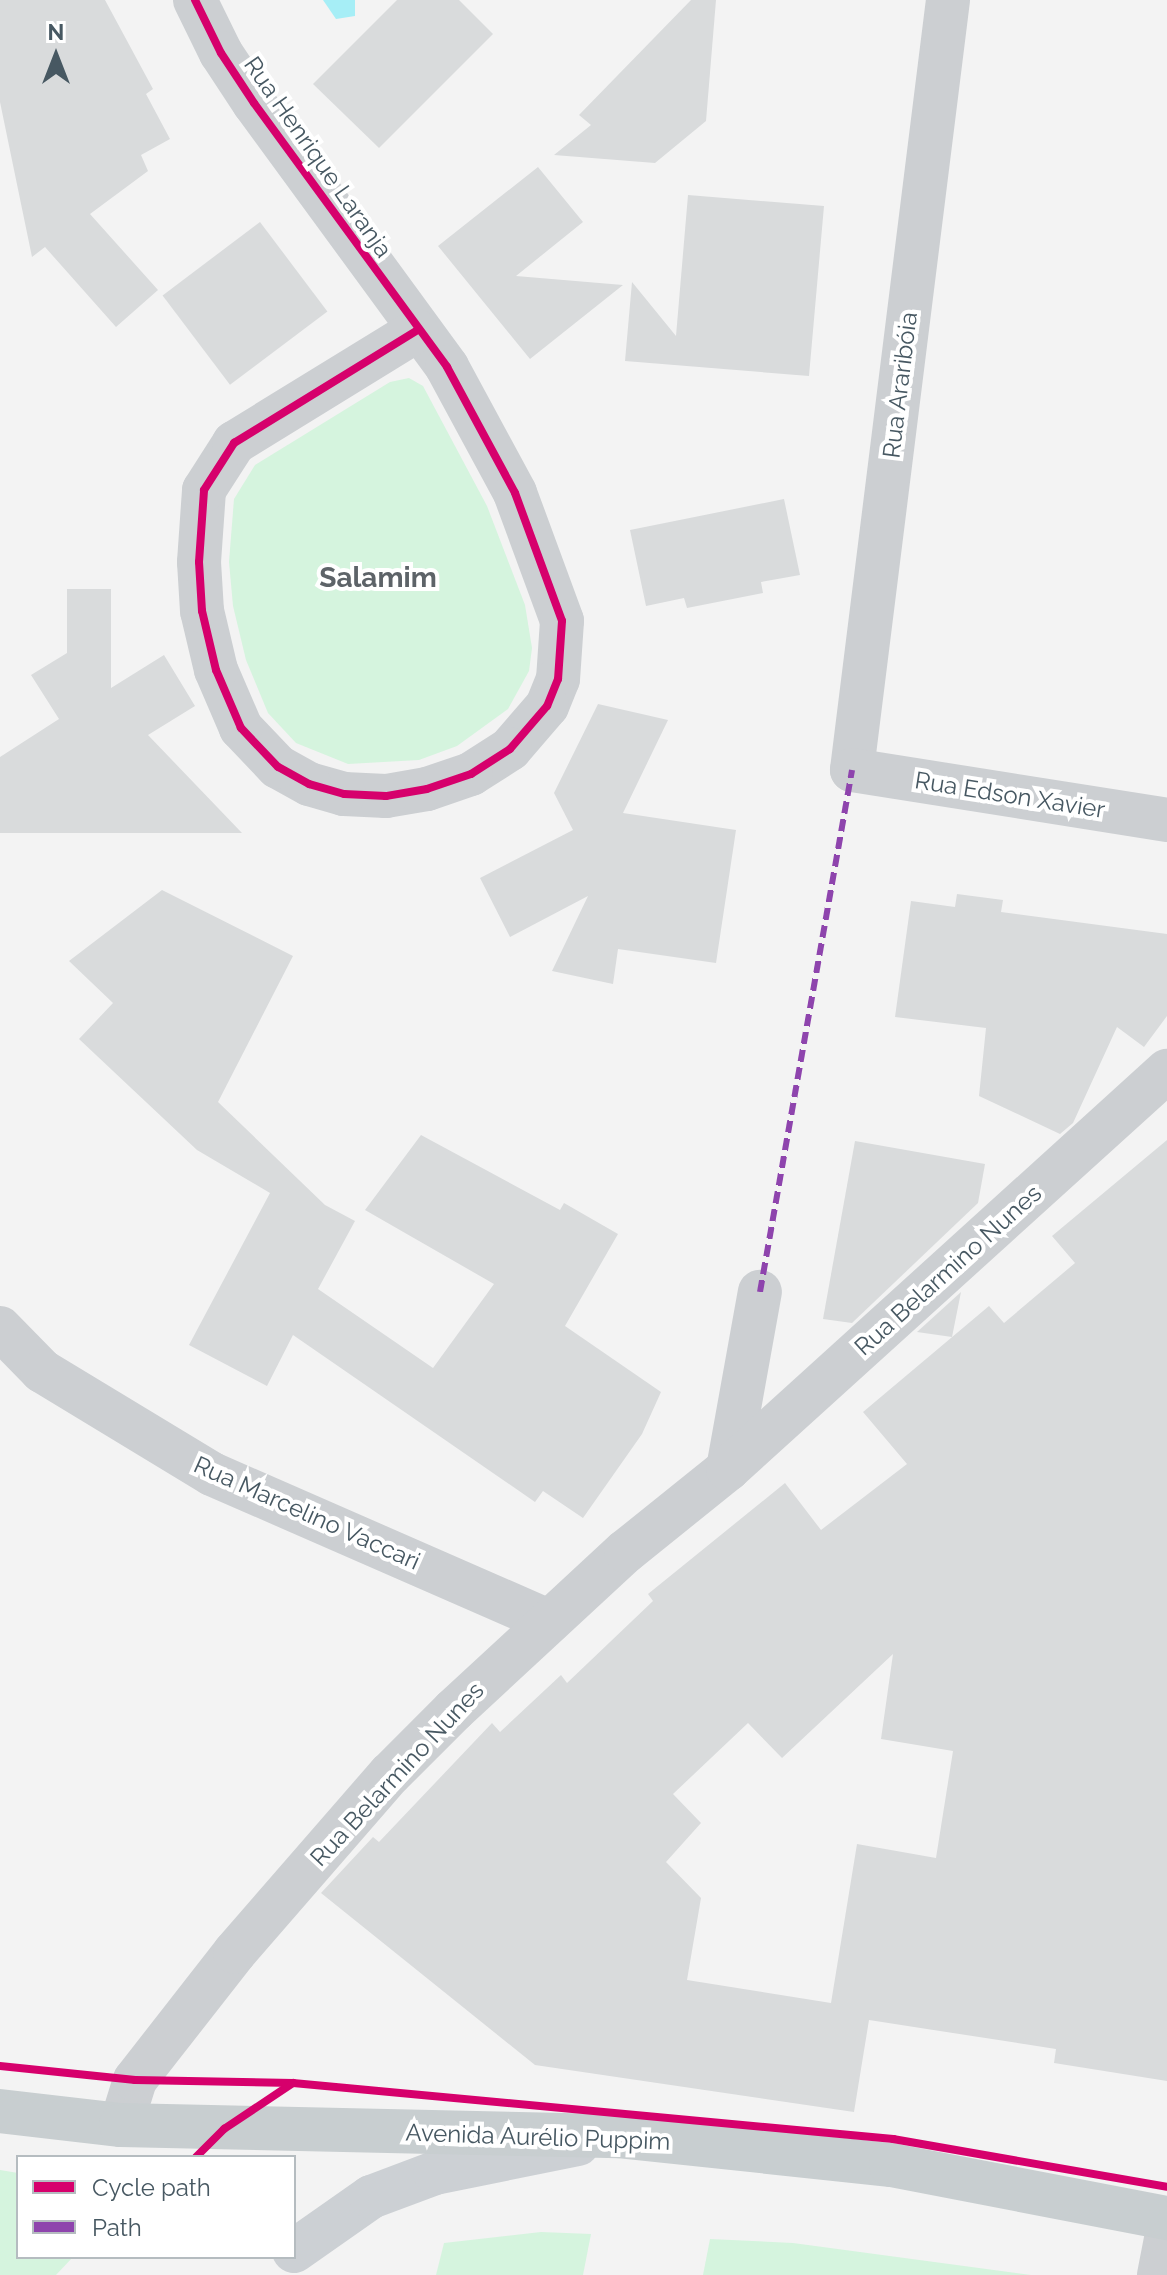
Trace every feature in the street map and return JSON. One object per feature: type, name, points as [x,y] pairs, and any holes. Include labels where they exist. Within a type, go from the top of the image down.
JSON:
[{"type":"main road","name":"Avenida Aurélio Puppim","points":[[0,2111],[121,2125],[619,2136],[891,2165],[1167,2218]]},
{"type":"main road","points":[[296,2250],[371,2197],[435,2173],[619,2136]]},
{"type":"main road","points":[[270,2275],[286,2259]]},
{"type":"street","name":"Rua Henrique Laranja","points":[[195,0],[237,78],[416,331],[447,367],[515,493],[554,595],[563,650],[547,706],[510,749],[471,774],[427,789],[386,796],[344,794],[309,784],[278,767],[241,728],[216,670],[202,611],[202,502],[215,465],[234,443],[416,331]]},
{"type":"street","name":"Rua Araribóia","points":[[852,770],[948,0]]},
{"type":"street","name":"Rua Edson Xavier","points":[[852,770],[1167,820]]},
{"type":"street","name":"Rua Belarmino Nunes","points":[[121,2125],[135,2080],[235,1952],[390,1774],[549,1621],[728,1469],[1167,1071]]},
{"type":"street","points":[[728,1469],[760,1292]]},
{"type":"street","name":"Rua Marcelino Vaccari","points":[[0,1328],[42,1371],[212,1474],[549,1621]]},
{"type":"street","points":[[1159,2275],[1167,2234]]},
{"type":"green space","points":[[409,378],[423,386],[487,506],[525,605],[532,648],[529,671],[508,709],[457,746],[419,760],[348,764],[296,743],[268,713],[246,660],[233,606],[229,562],[234,499],[255,465],[390,382]]},
{"type":"green space","points":[[0,2170],[16,2173],[16,2259],[71,2259],[56,2275],[0,2275]]},
{"type":"green space","points":[[541,2232],[591,2234],[583,2275],[436,2275],[444,2243]]},
{"type":"green space","points":[[710,2239],[793,2243],[1031,2275],[703,2275]]},
{"type":"water","points":[[323,0],[355,0],[355,16],[336,19]]},
{"type":"building","points":[[0,0],[105,0],[153,89],[146,94],[170,139],[141,155],[148,171],[90,214],[158,290],[116,327],[45,247],[32,257],[0,102]]},
{"type":"building","points":[[397,0],[459,0],[493,34],[379,148],[313,84]]},
{"type":"building","points":[[691,0],[716,0],[706,121],[655,163],[554,155],[591,125],[579,115]]},
{"type":"building","points":[[538,167],[583,222],[516,276],[623,285],[530,359],[438,246]]},
{"type":"building","points":[[688,195],[824,206],[809,376],[625,361],[632,282],[676,336]]},
{"type":"building","points":[[260,222],[327,311],[230,385],[163,295]]},
{"type":"building","points":[[784,499],[800,575],[761,582],[763,593],[687,608],[684,598],[646,606],[630,530]]},
{"type":"building","points":[[67,589],[111,589],[111,688],[164,655],[195,706],[148,735],[242,833],[0,833],[0,757],[59,719],[31,675],[67,653]]},
{"type":"building","points":[[598,704],[668,720],[623,813],[736,830],[716,963],[618,949],[613,984],[552,971],[588,896],[510,937],[480,878],[573,830],[554,793]]},
{"type":"building","points":[[162,890],[293,956],[218,1102],[325,1205],[355,1221],[318,1289],[433,1368],[494,1284],[365,1210],[421,1135],[560,1210],[564,1203],[618,1234],[565,1326],[661,1392],[642,1434],[583,1518],[543,1491],[535,1502],[293,1335],[267,1386],[189,1345],[270,1193],[197,1150],[79,1039],[113,1003],[69,961]]},
{"type":"building","points":[[957,894],[1003,900],[1001,912],[1167,934],[1167,1016],[1144,1047],[1117,1027],[1073,1123],[1060,1134],[979,1096],[986,1028],[895,1017],[911,901],[955,907]]},
{"type":"building","points":[[1167,1140],[1167,2081],[1054,2063],[1056,2049],[869,2020],[854,2112],[535,2065],[321,1893],[373,1837],[379,1842],[492,1723],[500,1732],[561,1675],[567,1683],[653,1601],[648,1594],[785,1483],[821,1530],[907,1464],[863,1412],[989,1306],[1004,1323],[1075,1263],[1052,1236]],"holes":[[[893,1654],[881,1739],[953,1751],[936,1858],[857,1844],[831,2003],[687,1980],[701,1898],[666,1862],[701,1823],[673,1794],[748,1723],[782,1758]]]},
{"type":"building","points":[[855,1141],[985,1164],[978,1203],[852,1323],[823,1319]]},
{"type":"building","points":[[961,1292],[952,1337],[917,1332]]},
{"type":"marked path","points":[[760,1292],[852,770]]},
{"type":"cycle path","points":[[195,0],[221,53],[254,103],[447,367],[515,493],[562,621],[558,679],[547,706],[510,749],[471,774],[427,789],[386,796],[344,794],[309,784],[278,767],[241,728],[216,670],[202,611],[199,562],[204,490],[234,443],[416,331]]},
{"type":"cycle path","points":[[0,2066],[135,2080],[293,2083],[893,2139],[1167,2187]]},
{"type":"cycle path","points":[[198,2155],[224,2129],[293,2083]]},
{"type":"district","name":"Salamim","points":[[378,578]]}]
